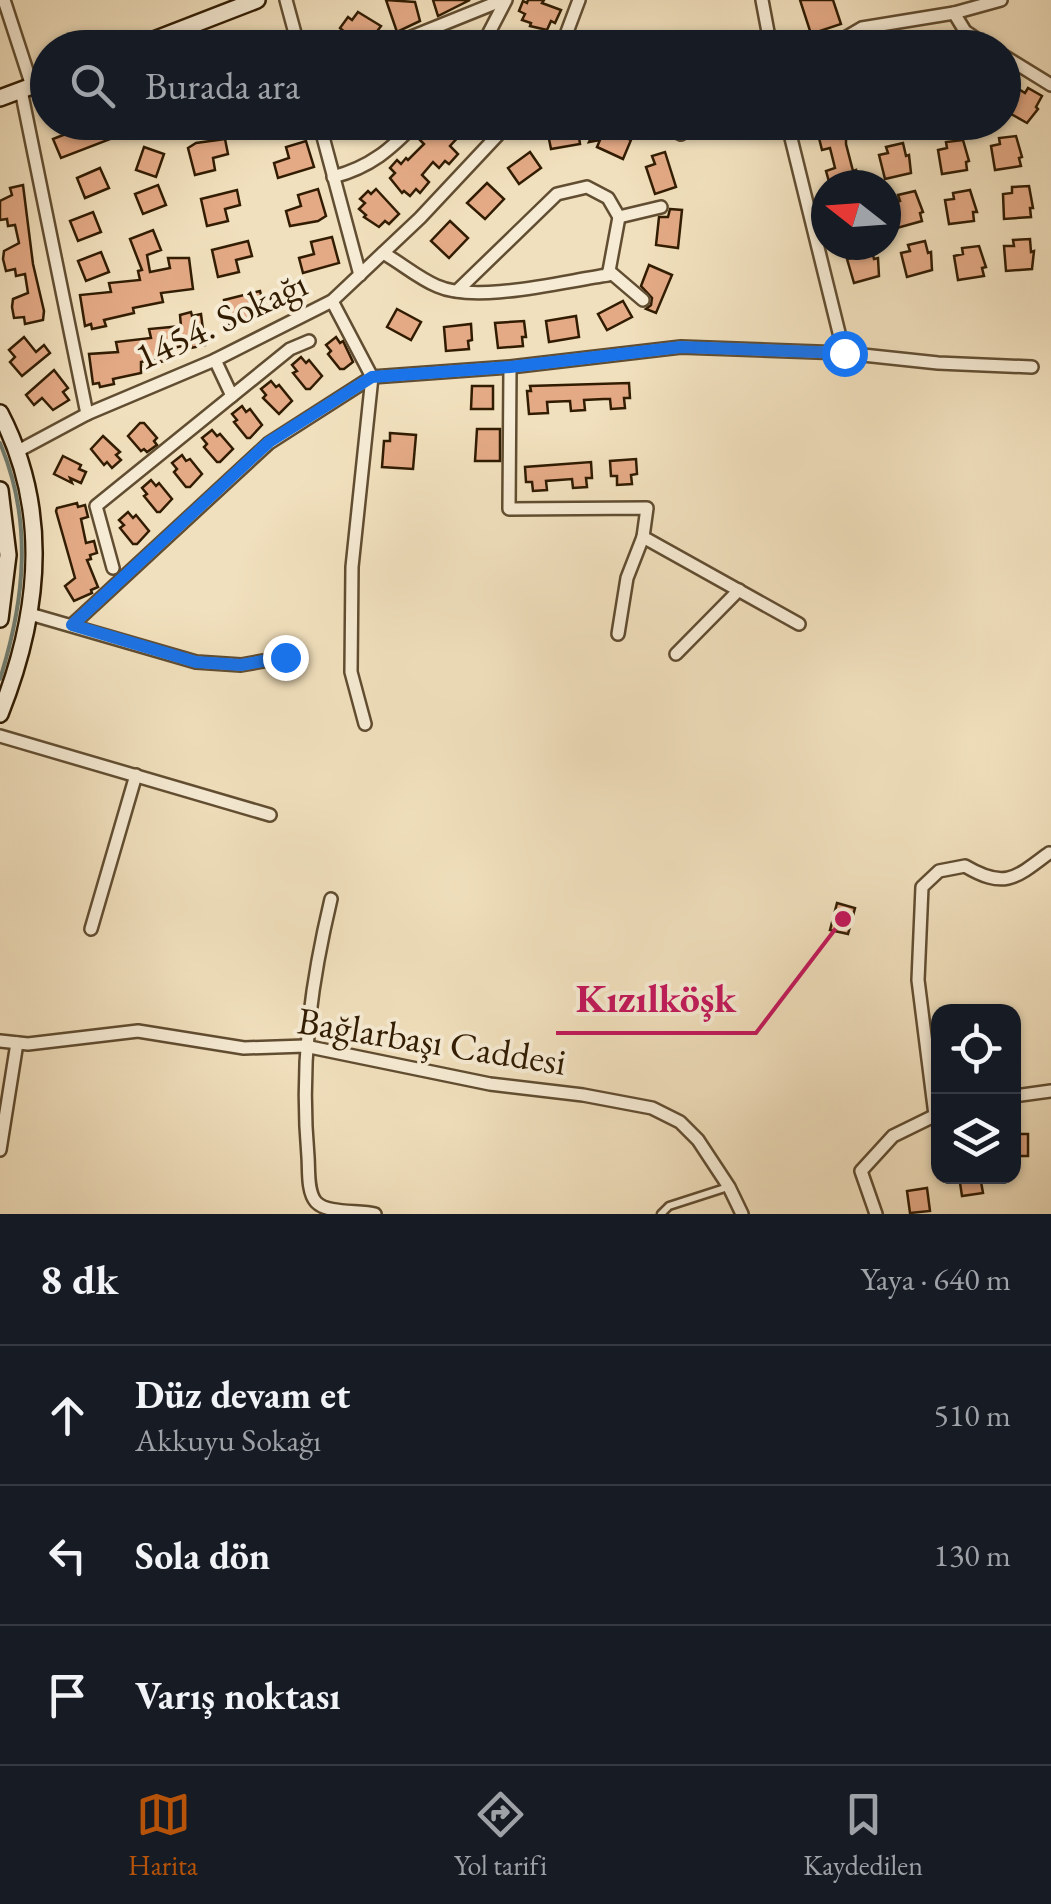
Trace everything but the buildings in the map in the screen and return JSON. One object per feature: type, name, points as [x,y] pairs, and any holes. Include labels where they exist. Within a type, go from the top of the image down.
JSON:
[{"type":"street","points":[[4,0],[30,75]]},
{"type":"street","points":[[172,30],[224,6],[257,0]]},
{"type":"street","points":[[286,0],[294,30]]},
{"type":"street","points":[[432,30],[504,0]]},
{"type":"street","points":[[490,30],[504,0]]},
{"type":"street","points":[[568,30],[579,0]]},
{"type":"street","points":[[762,0],[768,30]]},
{"type":"street","points":[[859,30],[954,13],[1001,0]]},
{"type":"street","points":[[954,13],[964,30]]},
{"type":"street","points":[[1021,67],[1051,86]]},
{"type":"street","points":[[0,98],[30,87]]},
{"type":"street","points":[[43,140],[87,414]]},
{"type":"street","points":[[324,140],[360,275]]},
{"type":"street","points":[[334,177],[360,170],[384,157],[400,140]]},
{"type":"street","name":"1454. Sokağı","points":[[18,451],[87,414],[216,360],[332,301],[493,140]]},
{"type":"street","points":[[792,140],[844,353]]},
{"type":"street","points":[[384,252],[437,286],[456,291],[486,293],[608,275],[620,217],[614,204],[598,190],[587,187],[557,194],[456,291]]},
{"type":"street","points":[[620,217],[661,207]]},
{"type":"street","points":[[609,271],[643,300]]},
{"type":"street","points":[[332,301],[372,377],[352,568],[351,672],[364,724]]},
{"type":"street","points":[[113,568],[96,506],[290,350],[308,341]]},
{"type":"street","points":[[72,625],[269,442],[372,377],[510,367],[681,347],[844,353],[938,364],[1032,367]]},
{"type":"street","points":[[216,360],[232,396]]},
{"type":"street","points":[[510,367],[509,509],[647,508],[644,536],[627,578],[618,634]]},
{"type":"street","points":[[0,413],[18,451],[31,497],[36,536],[30,614],[0,714]]},
{"type":"street","points":[[0,490],[8,555],[0,619]]},
{"type":"street","points":[[644,536],[799,624]]},
{"type":"street","points":[[676,654],[739,590]]},
{"type":"street","points":[[30,614],[196,662],[241,665],[285,657]]},
{"type":"street","points":[[0,736],[270,814]]},
{"type":"street","points":[[91,928],[136,775]]},
{"type":"street","points":[[934,1094],[918,980],[922,888],[932,875],[966,866],[984,878],[1008,879],[1050,854]]},
{"type":"street","points":[[331,899],[314,971],[305,1046],[306,1135],[313,1198],[326,1208],[374,1214]]},
{"type":"street","name":"Bağlarbaşı Caddesi","points":[[0,1042],[138,1032],[244,1048],[305,1046],[490,1084],[583,1094],[652,1108],[680,1122],[698,1140],[729,1186],[742,1214]]},
{"type":"street","points":[[0,1150],[17,1043]]},
{"type":"street","points":[[1021,1095],[1051,1091]]},
{"type":"street","points":[[876,1214],[861,1170],[893,1136],[931,1118]]},
{"type":"lane","points":[[662,1214],[669,1206],[729,1186]]},
{"type":"waterway","points":[[0,443],[17,502],[22,561],[15,620],[0,679]]},
{"type":"place","name":"Kızılköşk","points":[[843,919]]},
{"type":"route","points":[[285,657],[241,665],[196,662],[72,625],[269,442],[372,377],[510,367],[681,347],[844,353]]}]
